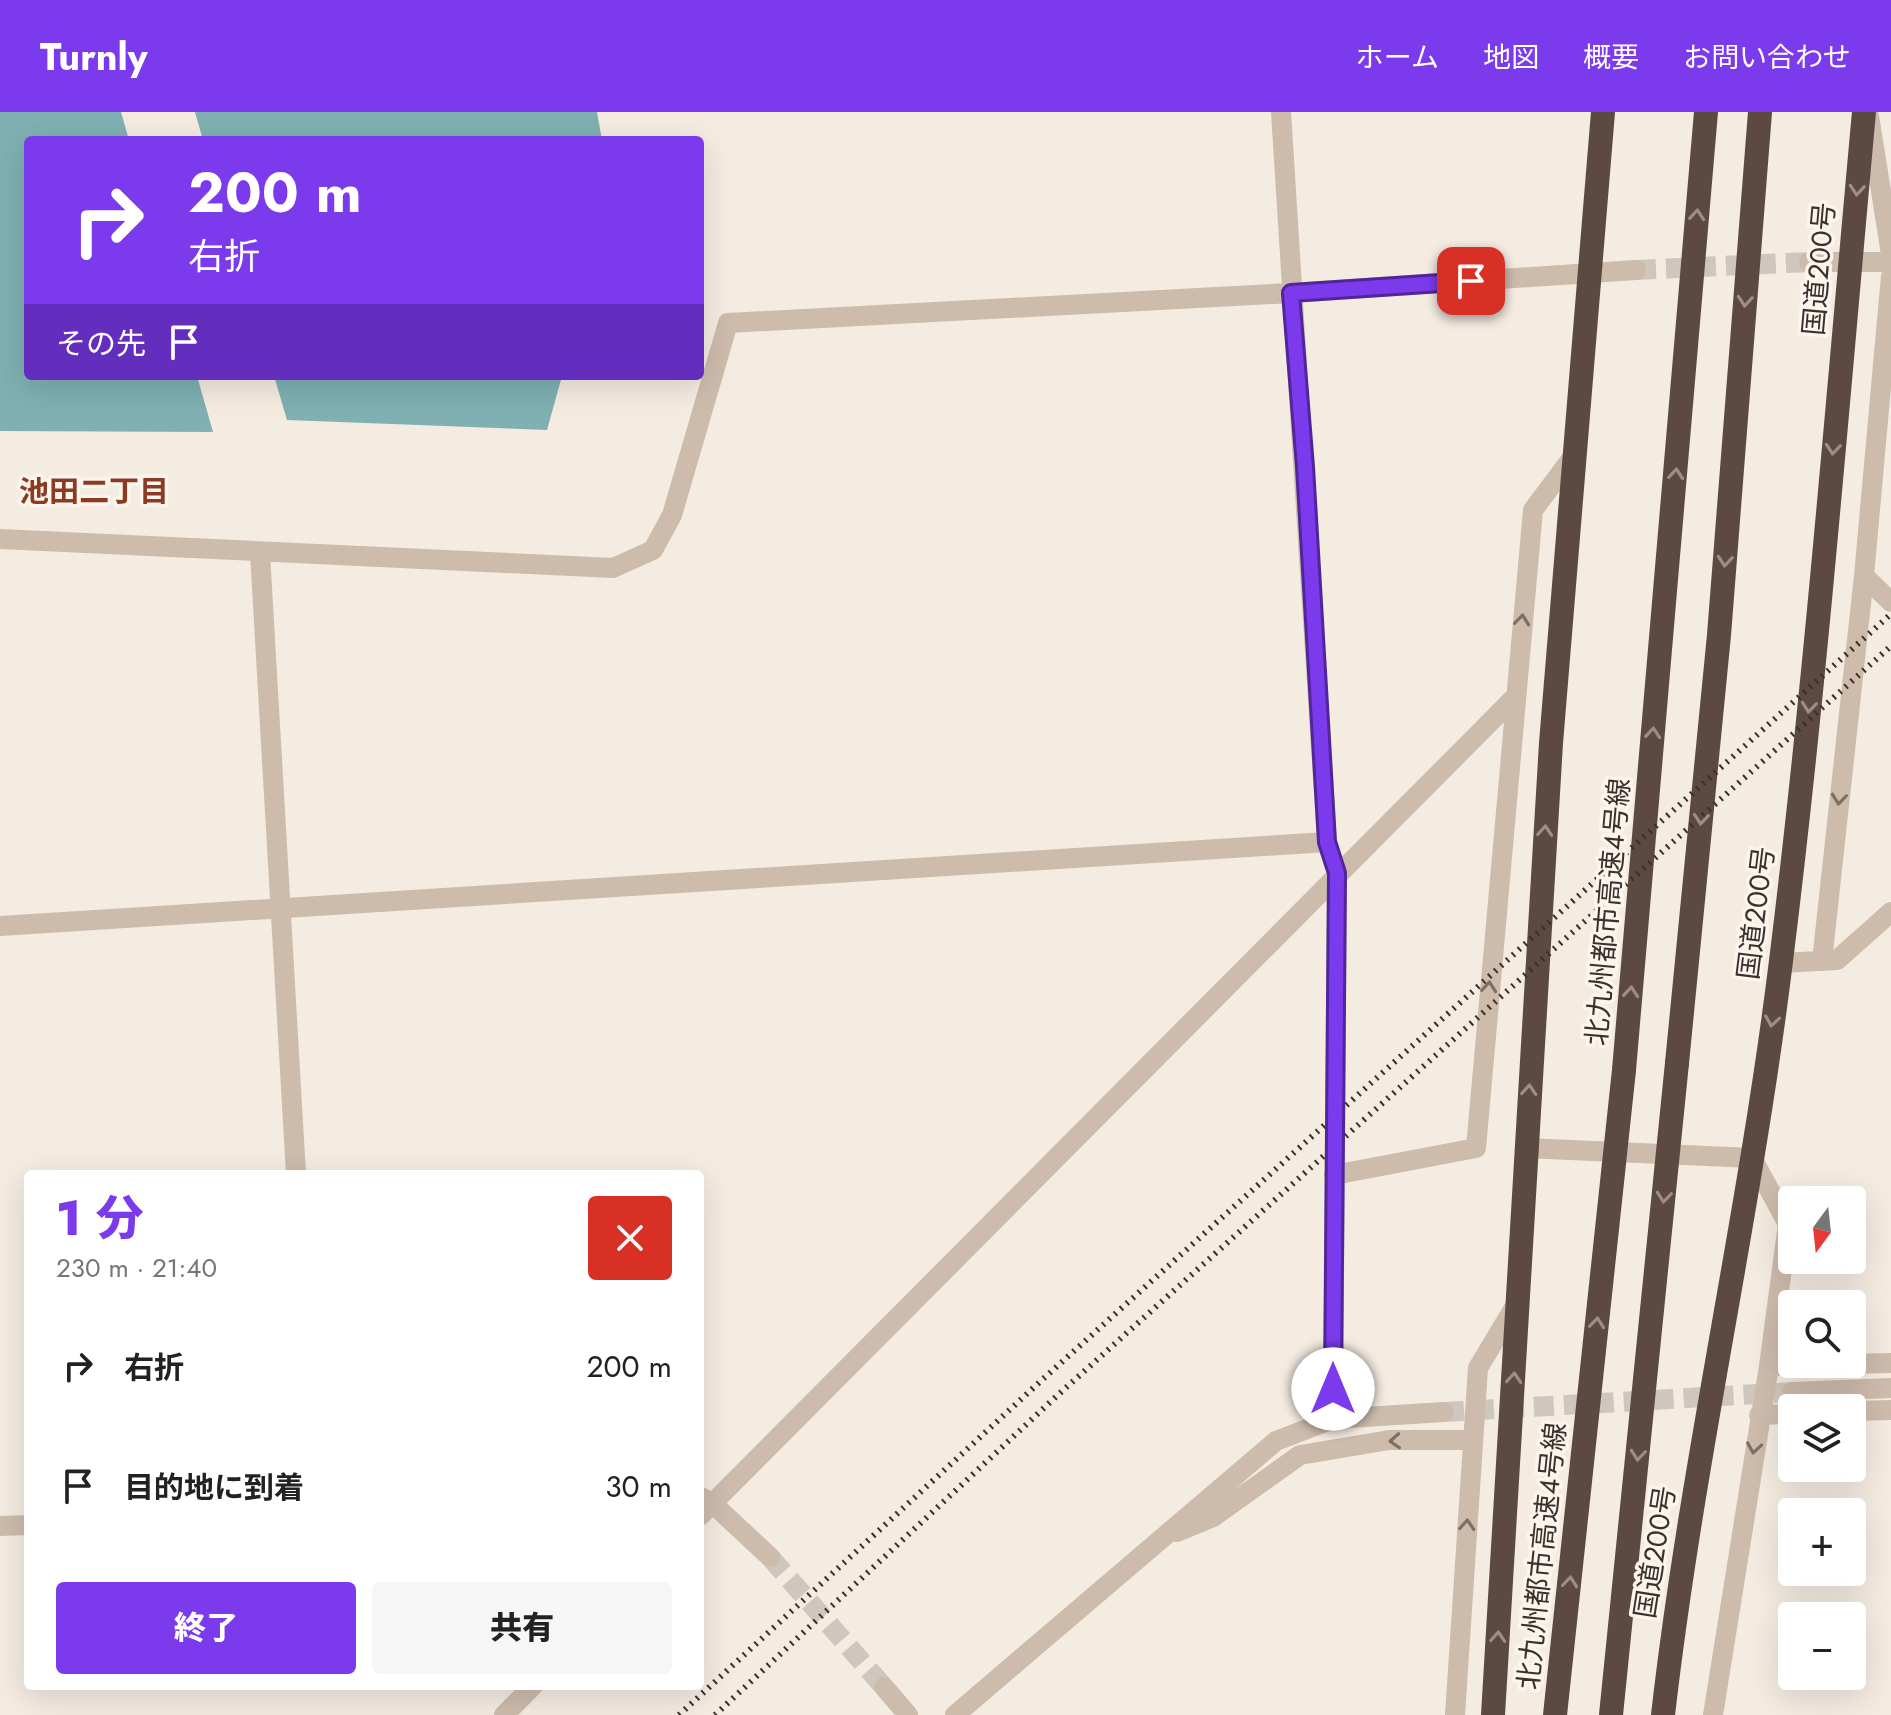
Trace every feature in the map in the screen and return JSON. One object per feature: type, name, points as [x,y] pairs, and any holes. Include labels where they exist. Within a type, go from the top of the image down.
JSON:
[{"type":"highway","points":[[1493,1715],[1551,743],[1603,112]]},
{"type":"highway","name":"北九州都市高速4号線","points":[[1555,1715],[1624,1070],[1706,112]]},
{"type":"highway","points":[[1611,1715],[1720,619],[1760,112]]},
{"type":"highway","name":"国道200号","points":[[1663,1715],[1677,1590],[1752,1158],[1781,963],[1819,608],[1866,112]]},
{"type":"street","points":[[1281,112],[1327,842],[1337,873],[1333,1419]]},
{"type":"street","points":[[1866,112],[1891,254]]},
{"type":"street","points":[[1809,262],[1891,262]]},
{"type":"street","points":[[0,539],[613,568],[653,550],[672,515],[728,323],[1291,293],[1636,270]]},
{"type":"street","points":[[1822,961],[1864,576],[1891,276]]},
{"type":"street","points":[[1334,1175],[1476,1148],[1533,510],[1575,454]]},
{"type":"street","points":[[260,553],[296,1170]]},
{"type":"street","points":[[1864,576],[1891,602]]},
{"type":"street","points":[[770,1557],[704,1505],[1514,698]]},
{"type":"street","points":[[0,926],[1327,842]]},
{"type":"street","points":[[1781,963],[1837,960],[1891,912]]},
{"type":"street","points":[[1525,1148],[1752,1158],[1788,1224],[1769,1366],[1713,1715]]},
{"type":"street","points":[[1455,1715],[1478,1368],[1518,1302]]},
{"type":"street","points":[[1769,1366],[1891,1363]]},
{"type":"street","points":[[1792,1392],[1891,1388]]},
{"type":"street","points":[[1866,1411],[1891,1410]]},
{"type":"street","points":[[955,1715],[1276,1441],[1333,1419],[1444,1412]]},
{"type":"street","points":[[1759,1415],[1778,1414]]},
{"type":"street","points":[[1157,1541],[1213,1517],[1300,1455],[1389,1440],[1473,1440]]},
{"type":"street","points":[[0,1526],[24,1525]]},
{"type":"street","points":[[884,1687],[908,1715]]},
{"type":"street","points":[[504,1715],[529,1690]]},
{"type":"water","points":[[0,112],[121,112],[128,136],[24,136],[24,380],[198,380],[213,432],[0,431]]},
{"type":"water","points":[[195,112],[597,112],[601,136],[202,136]]},
{"type":"water","points":[[275,380],[561,380],[547,430],[287,420]]},
{"type":"tunnel","points":[[1636,270],[1809,262]]},
{"type":"tunnel","points":[[1444,1412],[1792,1392]]},
{"type":"tunnel","points":[[770,1557],[884,1687]]},
{"type":"railway","points":[[679,1715],[1043,1379],[1891,614]]},
{"type":"railway","points":[[715,1715],[1060,1393],[1891,646]]},
{"type":"district","name":"池田二丁目","points":[[94,491]]},
{"type":"route","points":[[1333,1389],[1337,873],[1327,842],[1305,467],[1291,293],[1471,281]]}]
